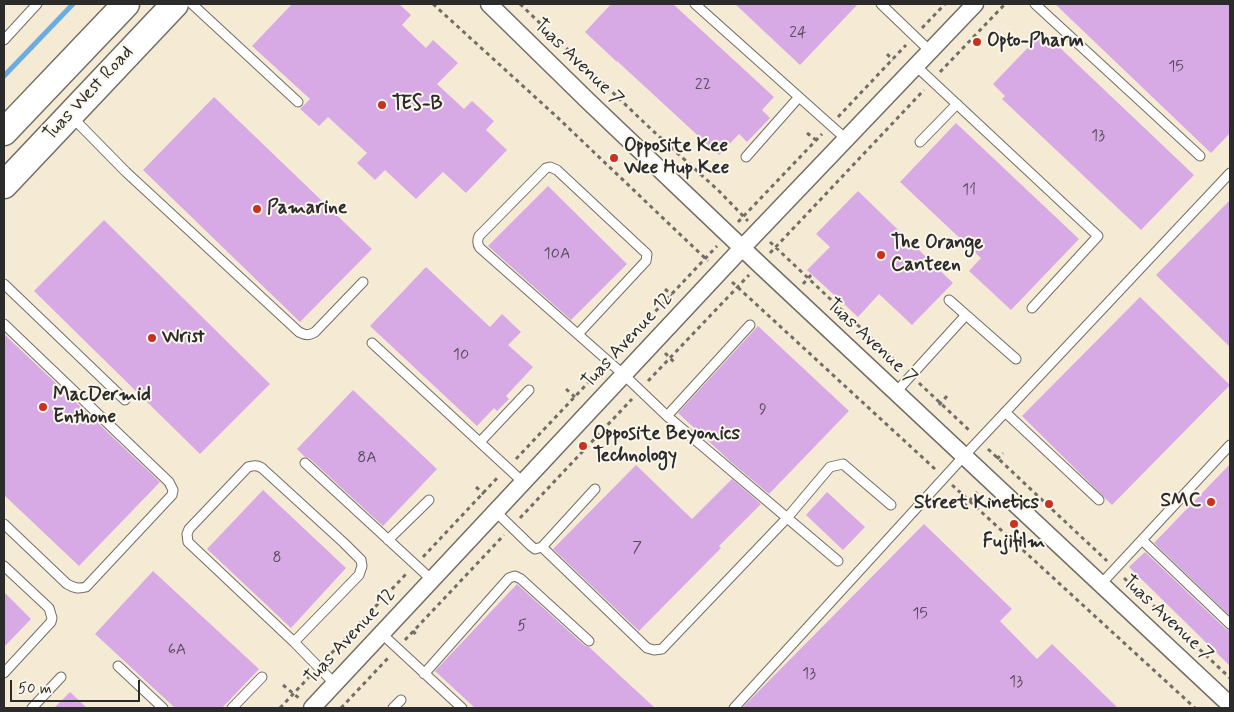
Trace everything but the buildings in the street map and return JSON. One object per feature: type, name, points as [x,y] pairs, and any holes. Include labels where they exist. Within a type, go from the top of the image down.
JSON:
[{"type":"main road","name":"Tuas West Road","points":[[4,132],[126,4]]},
{"type":"main road","name":"Tuas West Road","points":[[4,185],[175,4]]},
{"type":"street","name":"Tuas Avenue 7","points":[[489,4],[586,100],[742,248],[1227,704]]},
{"type":"street","name":"Tuas Avenue 12","points":[[308,706],[335,684],[758,231],[975,4]]},
{"type":"lane","points":[[4,40],[37,4]]},
{"type":"lane","points":[[192,4],[298,102]]},
{"type":"lane","points":[[695,4],[846,139]]},
{"type":"lane","points":[[881,4],[930,51]]},
{"type":"lane","points":[[1035,4],[1200,156]]},
{"type":"lane","points":[[916,66],[1098,236],[1032,308]]},
{"type":"lane","points":[[746,157],[799,97]]},
{"type":"lane","points":[[920,142],[957,104]]},
{"type":"lane","points":[[70,115],[126,172],[298,332],[305,335],[315,332],[363,282]]},
{"type":"lane","points":[[578,334],[646,261],[647,254],[557,170],[550,167],[546,168],[479,236],[478,244],[480,248],[624,375],[667,416],[838,561]]},
{"type":"lane","points":[[734,708],[944,477],[1230,173]]},
{"type":"lane","points":[[4,284],[125,400]]},
{"type":"lane","points":[[949,300],[1016,359]]},
{"type":"lane","points":[[896,392],[966,315]]},
{"type":"lane","points":[[4,324],[168,482],[173,490],[172,495],[166,502],[86,587],[74,588],[67,584],[4,524]]},
{"type":"lane","points":[[667,416],[750,325]]},
{"type":"lane","points":[[372,342],[524,483]]},
{"type":"lane","points":[[480,442],[529,390]]},
{"type":"lane","points":[[1005,412],[1099,500]]},
{"type":"lane","points":[[1101,584],[1230,445]]},
{"type":"lane","points":[[305,463],[432,580]]},
{"type":"lane","points":[[542,547],[647,648],[662,649],[788,518],[830,467],[843,464],[891,505]]},
{"type":"lane","points":[[294,642],[358,575],[362,566],[360,560],[344,543],[260,466],[253,465],[248,467],[189,529],[187,534],[188,542],[294,642],[335,684]]},
{"type":"lane","points":[[496,512],[535,549],[542,547],[596,490]]},
{"type":"lane","points":[[388,540],[429,500]]},
{"type":"lane","points":[[1142,540],[1230,624]]},
{"type":"lane","points":[[4,566],[49,608],[52,618],[51,622],[4,673]]},
{"type":"lane","points":[[424,674],[509,578],[515,576],[520,578],[589,641]]},
{"type":"lane","points":[[382,634],[462,708]]},
{"type":"lane","points":[[118,666],[163,708]]},
{"type":"lane","points":[[32,708],[61,677]]},
{"type":"lane","points":[[232,708],[262,677]]},
{"type":"lane","points":[[393,708],[401,700]]},
{"type":"path","points":[[433,4],[737,288],[1195,708]]},
{"type":"path","points":[[520,4],[1230,678]]},
{"type":"path","points":[[341,708],[1005,4]]},
{"type":"path","points":[[964,507],[989,480]]},
{"type":"path","points":[[283,684],[308,706]]},
{"type":"waterway","points":[[4,76],[73,4]]},
{"type":"place","name":"Opto-Pharm","points":[[977,42]]},
{"type":"place","name":"TES-B","points":[[382,105]]},
{"type":"place","name":"Opposite Kee Wee Hup Kee","points":[[614,158]]},
{"type":"place","name":"Pamarine","points":[[257,209]]},
{"type":"place","name":"The Orange Canteen","points":[[881,255]]},
{"type":"place","name":"Wrist","points":[[152,338]]},
{"type":"place","name":"MacDermid Enthone","points":[[43,407]]},
{"type":"place","name":"Opposite Beyonics Technology","points":[[583,446]]},
{"type":"place","name":"SMC","points":[[1211,502]]},
{"type":"place","name":"Street Kinetics","points":[[1049,504]]},
{"type":"place","name":"Fujifilm","points":[[1014,524]]}]
